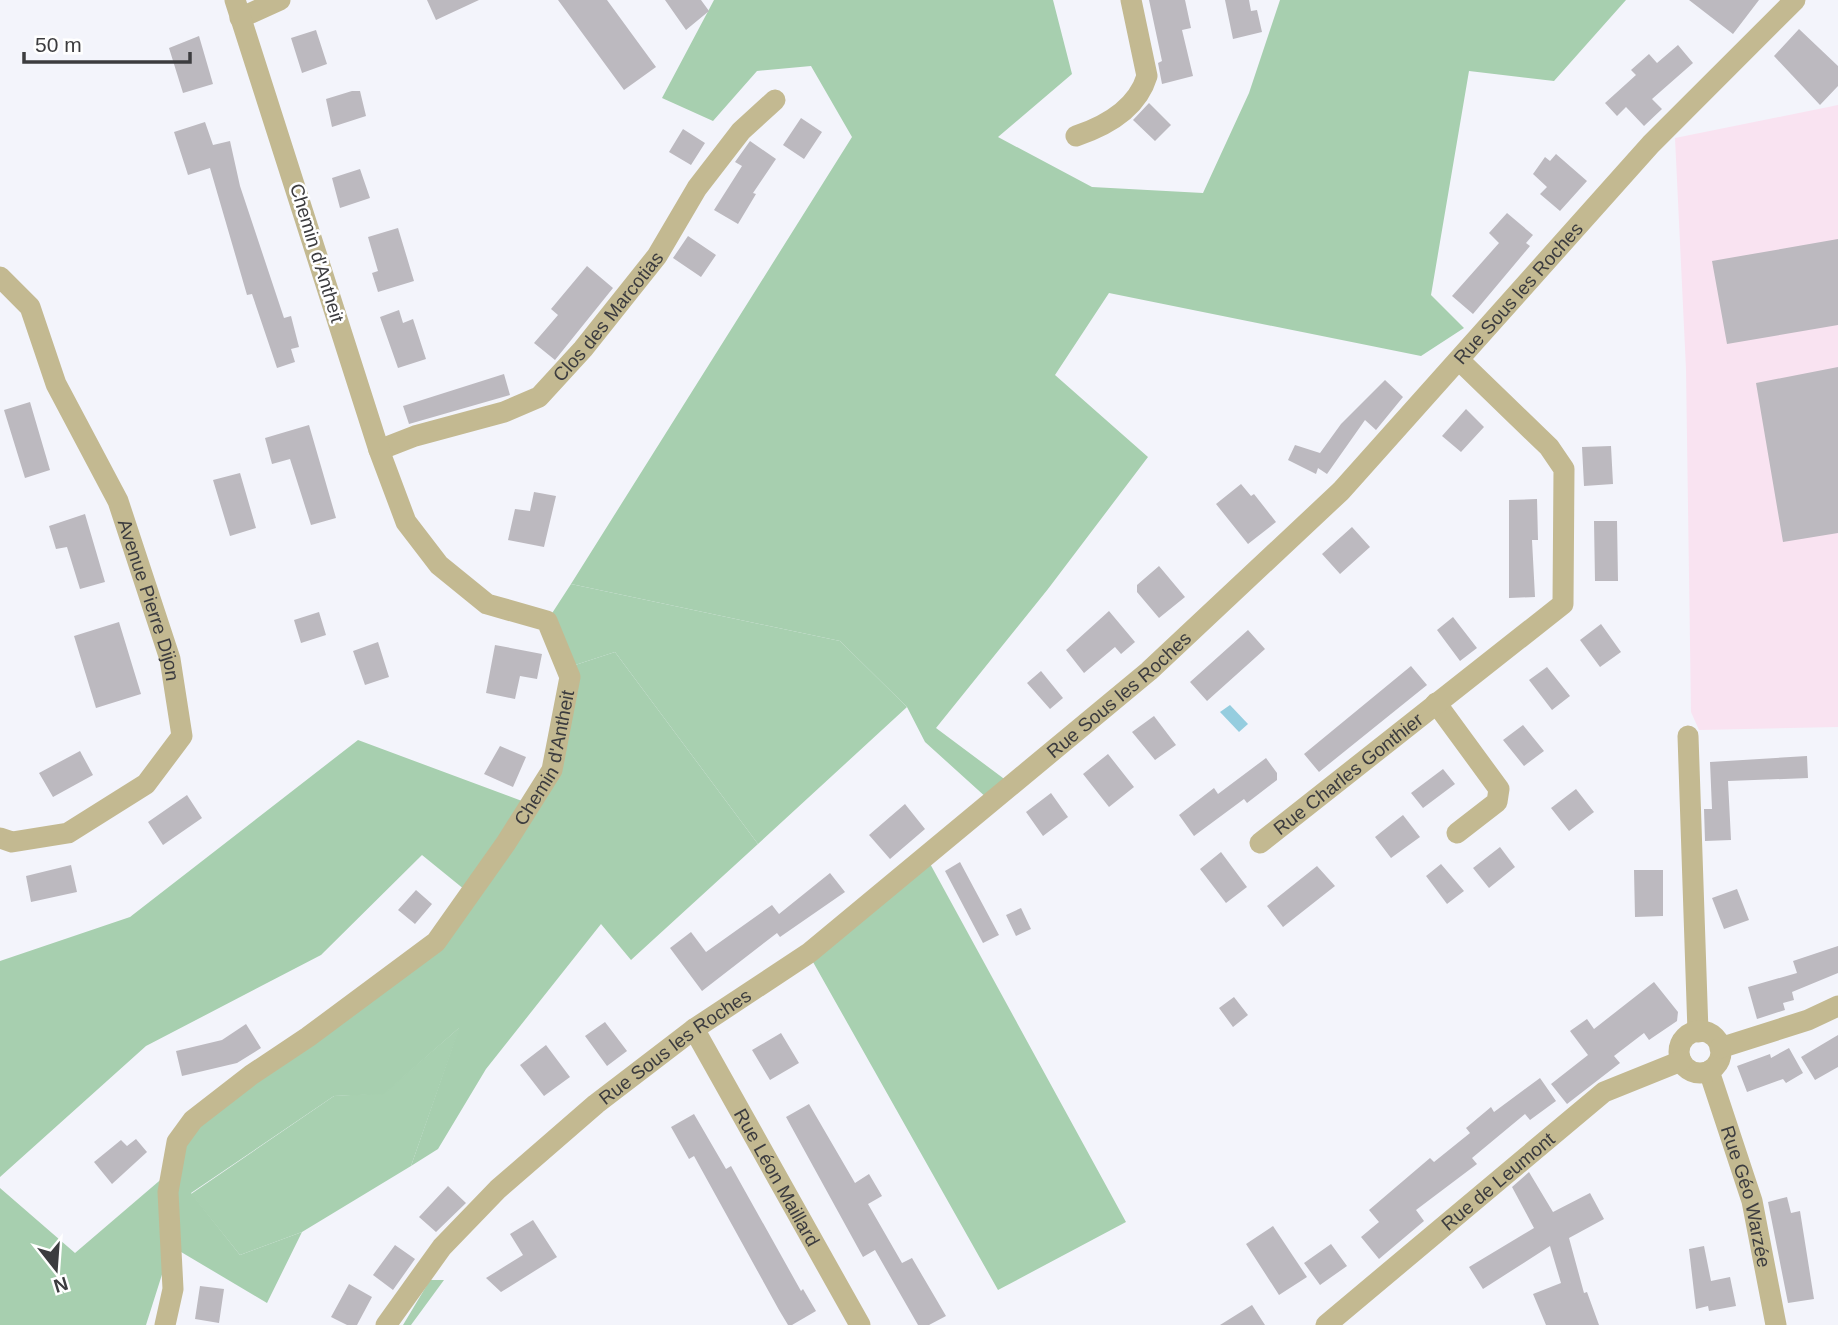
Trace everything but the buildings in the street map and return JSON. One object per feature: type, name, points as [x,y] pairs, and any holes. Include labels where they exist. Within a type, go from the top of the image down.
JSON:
[{"type":"street","points":[[237,9],[279,0]]},
{"type":"street","points":[[1076,136],[1107,125],[1144,87],[1147,76],[1131,0]]},
{"type":"street","name":"Rue Sous les Roches","points":[[386,1325],[442,1247],[498,1189],[596,1104],[694,1029],[810,953],[1149,671],[1341,491],[1460,361],[1650,144],[1795,0]]},
{"type":"street","name":"Chemin d'Antheit","points":[[165,1325],[173,1289],[168,1192],[177,1142],[193,1120],[251,1075],[308,1037],[436,942],[506,843],[552,770],[569,677],[547,621],[487,604],[439,565],[406,522],[379,450],[237,9]]},
{"type":"street","name":"Clos des Marcotias","points":[[379,450],[415,436],[503,412],[539,397],[583,349],[657,256],[697,188],[734,141],[775,100]]},
{"type":"street","name":"Avenue Pierre Dijon","points":[[0,277],[30,307],[56,384],[118,501],[170,659],[182,736],[146,784],[68,833],[12,842],[0,838]]},
{"type":"street","name":"Rue Charles Gonthier","points":[[1260,843],[1563,604],[1564,469],[1549,447],[1460,361]]},
{"type":"street","name":"Rue Charles Gonthier","points":[[1436,703],[1499,789],[1497,802],[1457,833]]},
{"type":"street","points":[[1688,736],[1698,1032]]},
{"type":"street","points":[[1720,1048],[1808,1020],[1838,1006]]},
{"type":"street","name":"Rue Léon Maillard","points":[[694,1029],[860,1325]]},
{"type":"street","points":[[1698,1032],[1713,1036],[1720,1048],[1718,1061],[1709,1071],[1690,1070],[1682,1061],[1682,1042],[1698,1032]]},
{"type":"street","name":"Rue de Leumont","points":[[1326,1325],[1604,1092],[1682,1061]]},
{"type":"street","name":"Rue Géo Warzée","points":[[1709,1071],[1752,1201],[1776,1325]]},
{"type":"shaded area","points":[[1838,105],[1838,727],[1699,730],[1691,712],[1686,369],[1675,138]]},
{"type":"green space","points":[[714,0],[1053,0],[1072,74],[998,137],[1092,187],[1203,193],[1249,93],[1280,0],[1626,0],[1554,81],[1469,71],[1431,295],[1464,328],[1421,356],[1109,293],[1055,375],[1148,457],[1048,589],[936,728],[1007,781],[988,799],[925,742],[907,707],[840,641],[571,584],[852,137],[811,66],[757,71],[713,121],[662,98]]},
{"type":"green space","points":[[571,584],[840,641],[907,707],[758,844],[615,652],[566,668],[547,621]]},
{"type":"green space","points":[[615,652],[758,844],[631,960],[601,924],[486,1069],[438,1149],[411,1166],[459,1028],[384,1094],[334,1096],[191,1193],[240,1255],[302,1232],[267,1303],[171,1246],[146,1325],[0,1325],[0,1188],[75,1253],[172,1170],[177,1142],[436,942],[470,894],[422,855],[321,955],[146,1046],[0,1177],[0,961],[130,917],[358,740],[530,804],[552,770],[566,668]]},
{"type":"green space","points":[[928,860],[1126,1222],[998,1290],[813,962]]},
{"type":"green space","points":[[460,1027],[411,1166],[302,1232],[240,1255],[191,1194],[334,1096],[384,1093]]},
{"type":"green space","points":[[430,1280],[444,1280],[411,1325],[403,1325]]},
{"type":"water","points":[[1230,705],[1248,724],[1239,732],[1220,712]]}]
